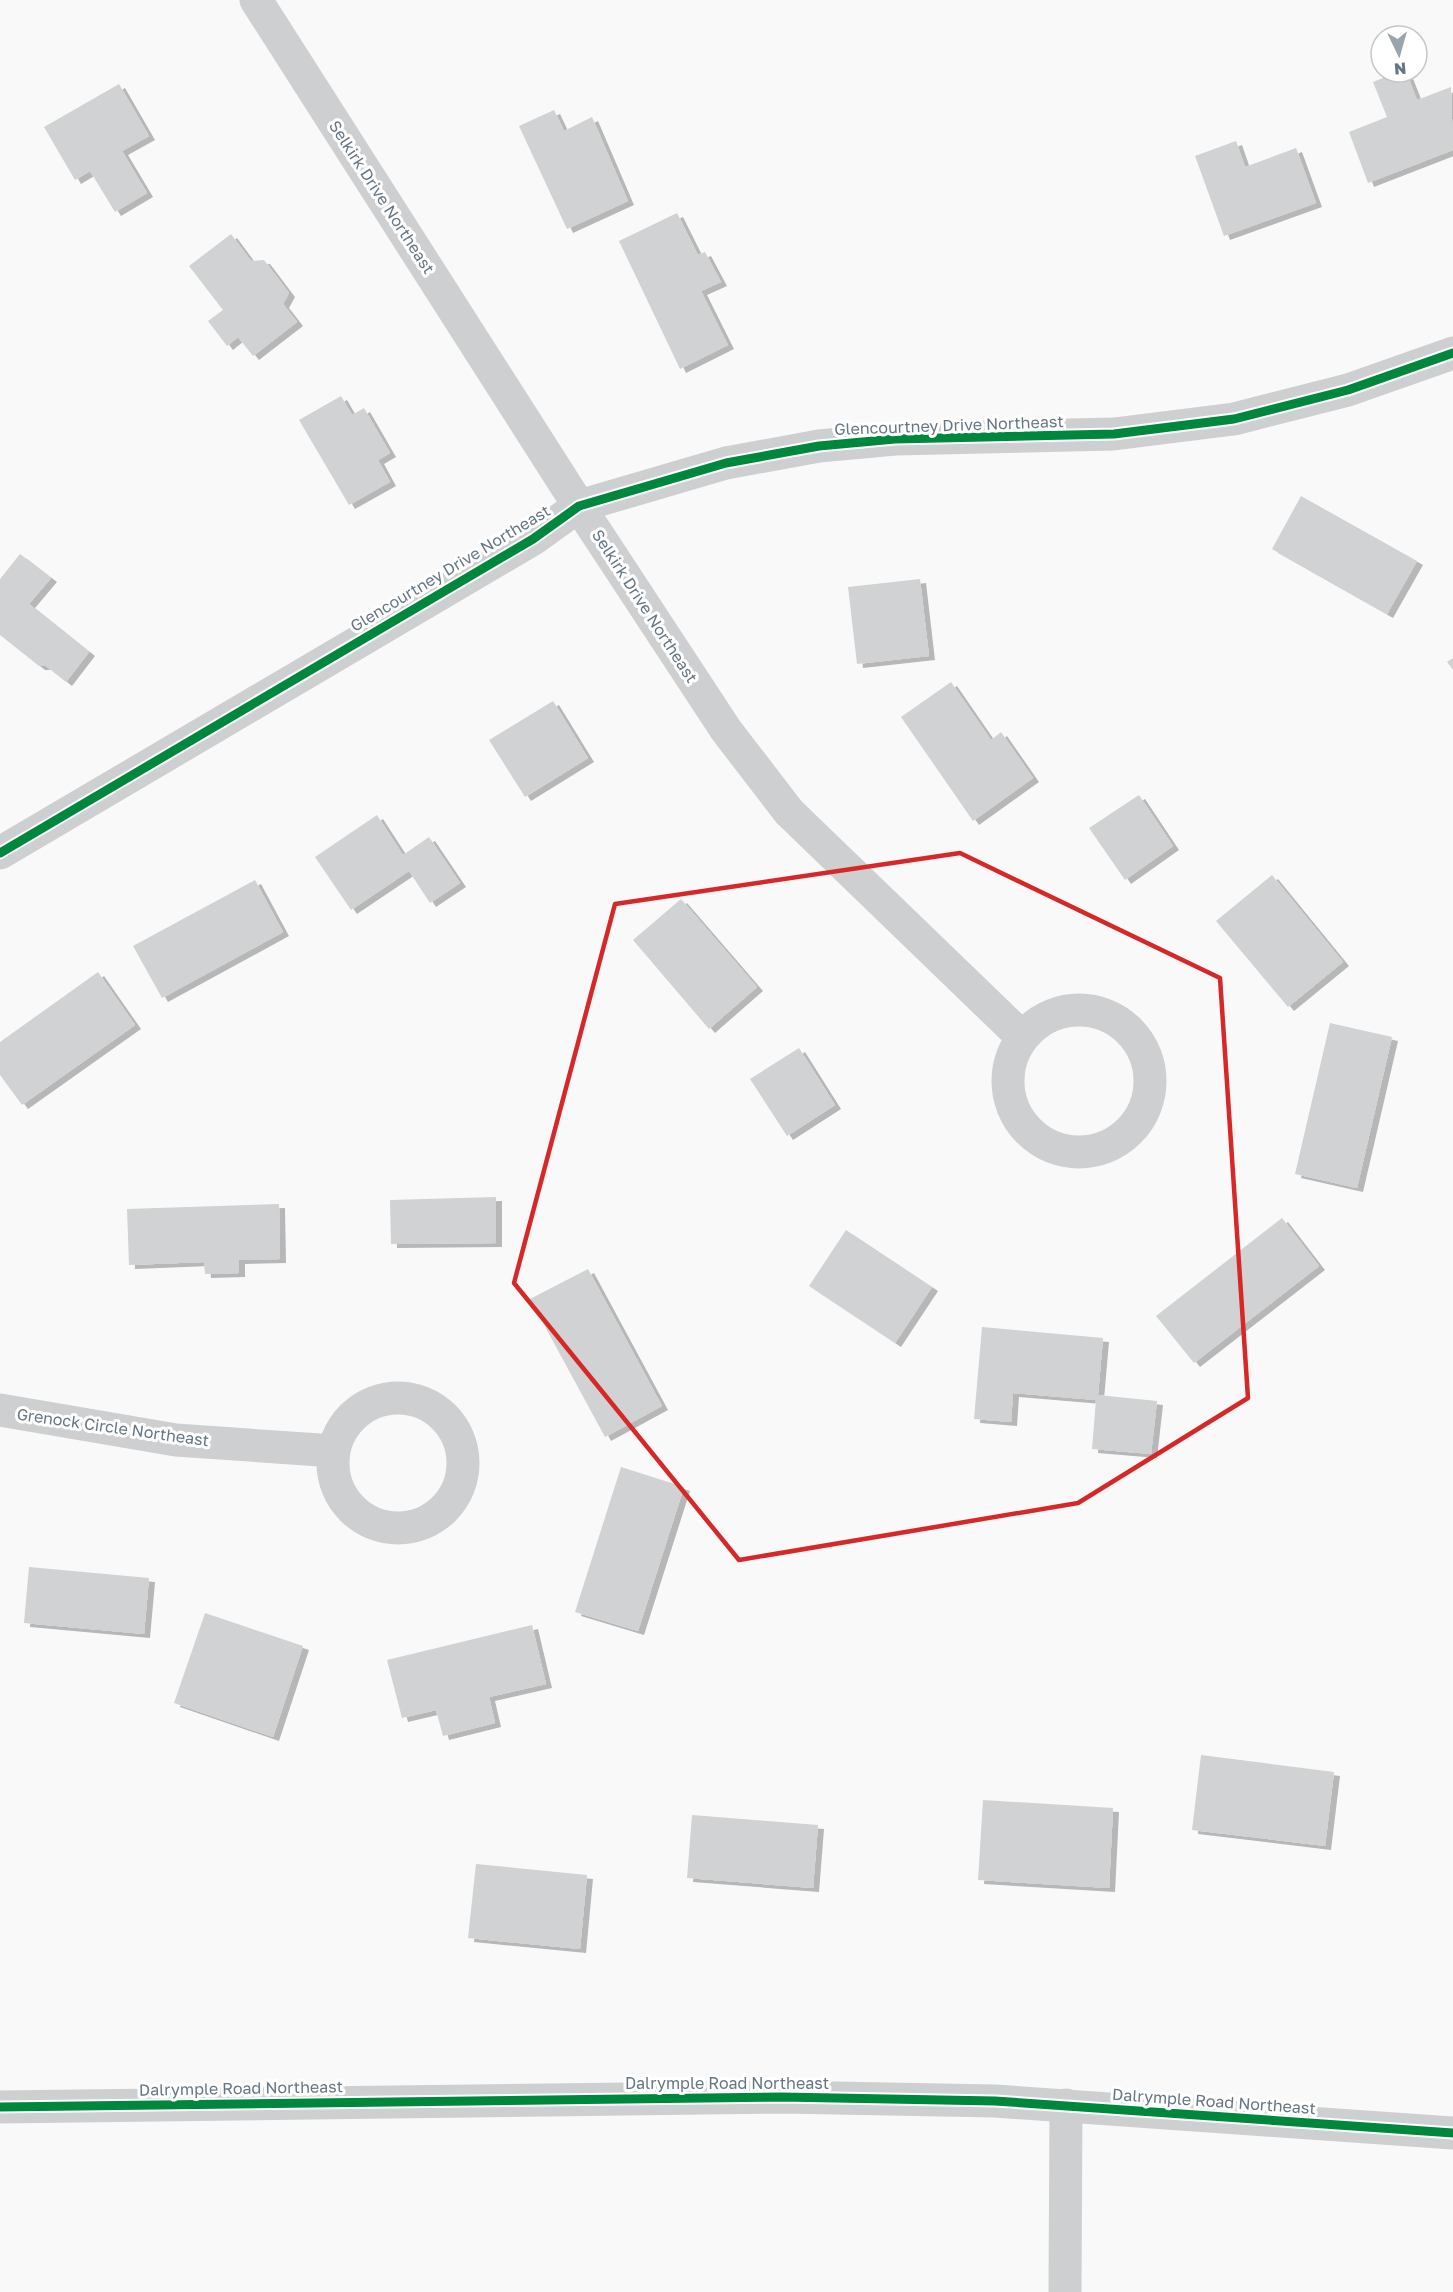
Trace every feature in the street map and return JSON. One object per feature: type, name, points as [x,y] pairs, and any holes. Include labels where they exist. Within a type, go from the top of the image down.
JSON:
[{"type":"street","name":"Selkirk Drive Northeast","points":[[256,0],[579,506],[726,730],[789,812],[1022,1037]]},
{"type":"street","name":"Glencourtney Drive Northeast","points":[[1,850],[533,539],[579,506],[726,463],[819,446],[895,439],[1114,434],[1234,419],[1348,390],[1453,353]]},
{"type":"street","points":[[1068,1010],[1092,1010],[1115,1019],[1133,1034],[1146,1054],[1148,1062],[1151,1078],[1147,1102],[1136,1123],[1124,1136],[1109,1145],[1093,1150],[1069,1151],[1047,1144],[1028,1130],[1015,1113],[1009,1092],[1008,1071],[1014,1050],[1022,1037],[1045,1018],[1068,1010]]},
{"type":"street","name":"Grenock Circle Northeast","points":[[0,1410],[176,1440],[334,1451]]},
{"type":"street","name":"Dalrymple Road Northeast","points":[[0,2107],[782,2097],[901,2098],[1066,2105],[1453,2133]]},
{"type":"street","points":[[1065,2292],[1066,2105]]},
{"type":"highlighted area","points":[[960,853],[1220,978],[1248,1398],[1078,1503],[739,1560],[514,1283],[615,904]]},
{"type":"building","points":[[119,84],[149,136],[122,151],[147,193],[115,212],[90,171],[75,180],[44,127]]},
{"type":"building","points":[[1374,84],[1411,84],[1417,100],[1451,87],[1453,150],[1368,183],[1349,132],[1387,117]]},
{"type":"building","points":[[554,110],[564,131],[592,117],[628,201],[567,229],[519,126]]},
{"type":"building","points":[[1236,141],[1245,167],[1296,148],[1316,203],[1224,236],[1195,156]]},
{"type":"building","points":[[677,213],[698,255],[705,252],[721,282],[701,291],[728,345],[680,369],[619,241]]},
{"type":"building","points":[[231,234],[251,261],[264,260],[289,293],[283,304],[297,322],[253,356],[238,337],[227,346],[208,321],[223,310],[189,266]]},
{"type":"building","points":[[341,396],[352,415],[364,408],[390,453],[378,460],[390,482],[349,505],[299,420]]},
{"type":"building","points":[[1301,496],[1417,561],[1387,614],[1272,549]]},
{"type":"building","points":[[20,554],[51,578],[29,604],[89,652],[66,682],[46,666],[39,666],[0,635],[0,579]]},
{"type":"building","points":[[920,579],[929,656],[857,664],[848,587]]},
{"type":"building","points":[[1453,658],[1453,670],[1447,662]]},
{"type":"building","points":[[951,682],[991,740],[1001,732],[1033,778],[973,821],[901,717]]},
{"type":"building","points":[[553,701],[588,758],[525,797],[489,740]]},
{"type":"building","points":[[1139,795],[1173,846],[1125,880],[1089,828]]},
{"type":"building","points":[[377,815],[403,855],[429,837],[460,883],[430,903],[409,871],[351,910],[315,857]]},
{"type":"building","points":[[1272,875],[1343,962],[1288,1007],[1216,921]]},
{"type":"building","points":[[255,880],[283,932],[162,998],[133,946]]},
{"type":"building","points":[[681,899],[757,987],[709,1029],[633,940]]},
{"type":"building","points":[[98,972],[135,1025],[22,1105],[0,1075],[0,1042]]},
{"type":"building","points":[[1330,1023],[1392,1037],[1357,1188],[1295,1174]]},
{"type":"building","points":[[799,1048],[835,1105],[787,1136],[750,1079]]},
{"type":"building","points":[[496,1197],[496,1243],[391,1244],[390,1200]]},
{"type":"building","points":[[279,1204],[280,1259],[239,1260],[239,1273],[205,1274],[204,1262],[129,1265],[127,1209]]},
{"type":"building","points":[[1282,1218],[1319,1266],[1194,1363],[1156,1316]]},
{"type":"building","points":[[846,1230],[932,1287],[895,1343],[809,1286]]},
{"type":"building","points":[[588,1269],[662,1406],[605,1437],[530,1299]]},
{"type":"building","points":[[982,1327],[1103,1338],[1098,1395],[1157,1401],[1151,1454],[1092,1449],[1096,1400],[1013,1393],[1011,1422],[974,1419]]},
{"type":"building","points":[[621,1467],[684,1487],[638,1631],[575,1612]]},
{"type":"building","points":[[29,1567],[149,1578],[144,1634],[24,1623]]},
{"type":"building","points":[[205,1613],[303,1646],[273,1737],[174,1703]]},
{"type":"building","points":[[532,1625],[546,1684],[489,1697],[495,1723],[443,1736],[436,1710],[402,1718],[387,1660]]},
{"type":"building","points":[[1201,1755],[1334,1772],[1325,1846],[1192,1830]]},
{"type":"building","points":[[983,1800],[1113,1808],[1109,1888],[978,1880]]},
{"type":"building","points":[[692,1815],[818,1825],[813,1888],[687,1878]]},
{"type":"building","points":[[476,1864],[587,1875],[580,1949],[468,1938]]},
{"type":"cycle path","points":[[0,853],[533,539],[579,506],[726,463],[819,446],[895,439],[1114,434],[1234,419],[1348,390],[1453,353]]},
{"type":"cycle path","points":[[0,2107],[782,2097],[995,2101],[1453,2133]]}]
